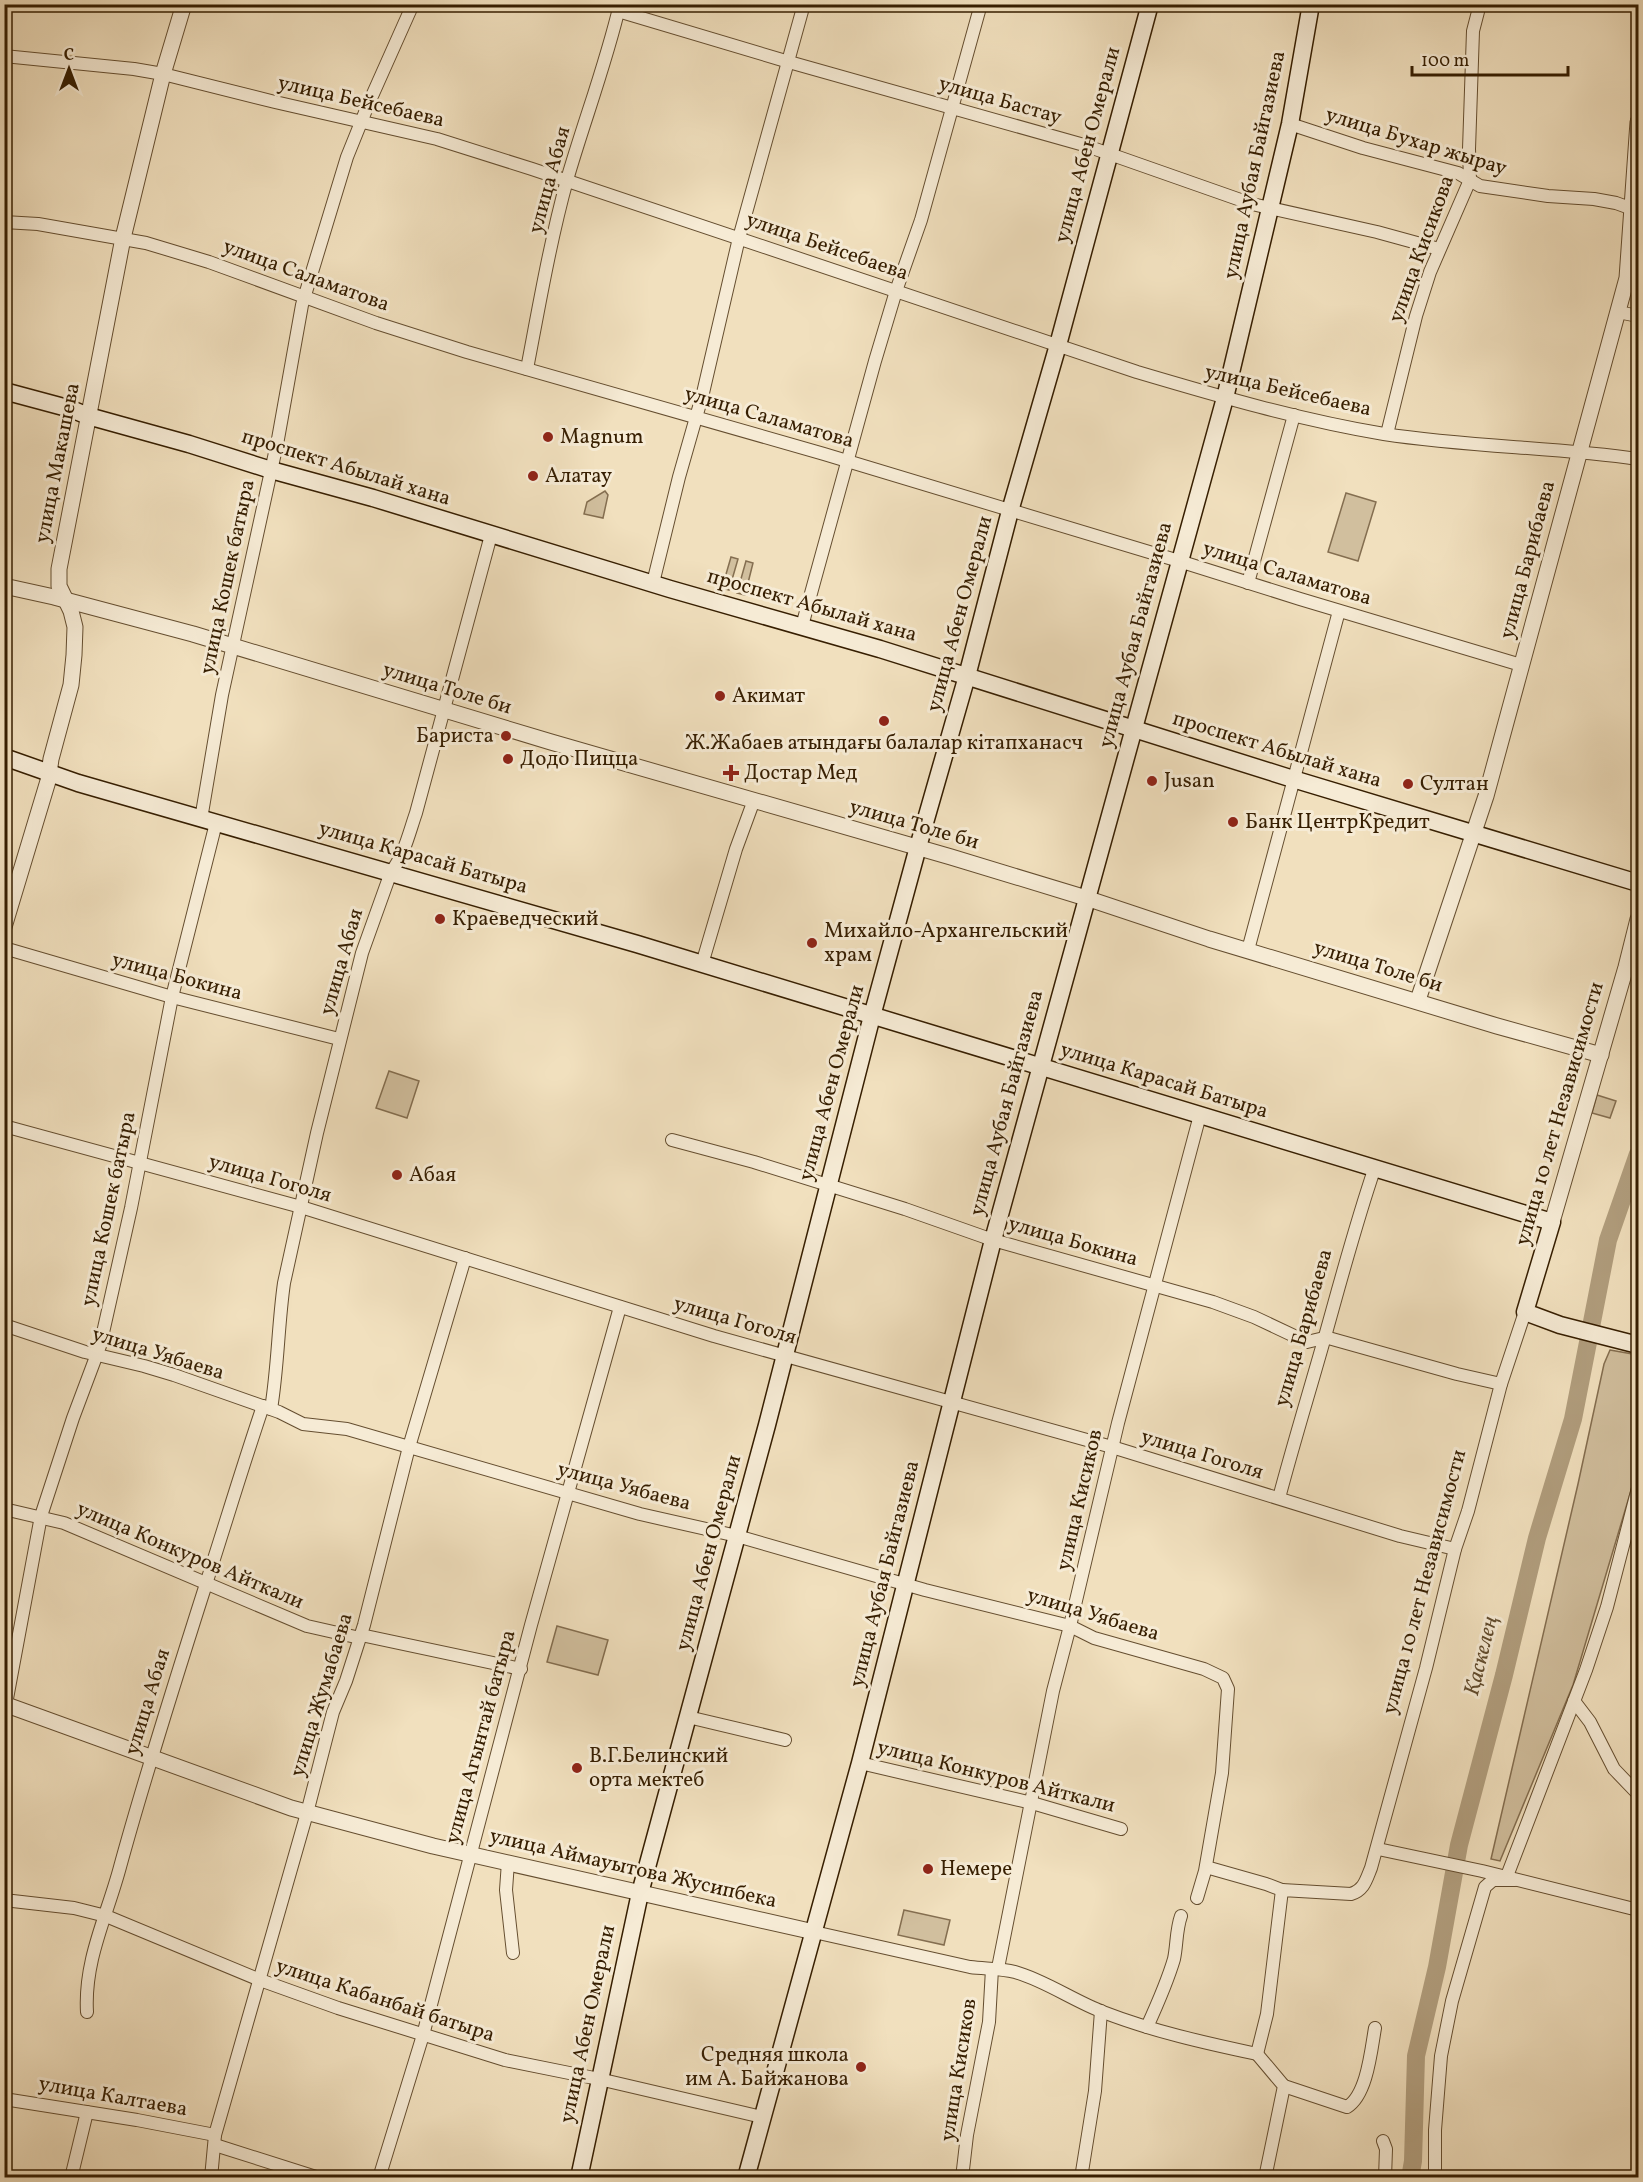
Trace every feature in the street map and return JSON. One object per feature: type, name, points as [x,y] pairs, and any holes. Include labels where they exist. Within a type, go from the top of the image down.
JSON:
[{"type":"main road","name":"улица Абен Омерали","points":[[579,2178],[640,1893],[737,1536],[872,1016],[968,676],[1010,511],[1058,345],[1150,4]]},
{"type":"main road","name":"улица Аубая Байгазиева","points":[[746,2178],[860,1763],[993,1240],[1225,398],[1290,124],[1311,4]]},
{"type":"main road","name":"проспект Абылай хана","points":[[4,392],[71,409],[88,416],[200,447],[271,470],[373,498],[802,626],[1638,884]]},
{"type":"main road","name":"улица Карасай Батыра","points":[[4,757],[48,774],[702,964],[1374,1170],[1552,1222]]},
{"type":"main road","name":"улица 10 лет Независимости","points":[[1525,1312],[1552,1222]]},
{"type":"main road","points":[[1525,1312],[1560,1325],[1638,1345]]},
{"type":"street","name":"улица Макашева","points":[[4,927],[48,781],[71,685],[75,627],[59,586],[59,569],[123,238],[163,74],[184,4]]},
{"type":"street","name":"улица Кошек батыра","points":[[5,1704],[41,1516],[95,1354],[100,1346],[131,1208],[209,821],[233,647],[271,470],[304,297],[347,156],[360,122],[414,4]]},
{"type":"street","points":[[653,583],[679,477],[697,418],[739,238],[804,4]]},
{"type":"street","points":[[802,626],[896,291],[921,220],[981,4]]},
{"type":"street","name":"улица Кисикова","points":[[1387,434],[1416,316],[1439,249],[1470,180],[1468,149],[1473,31],[1480,4]]},
{"type":"street","name":"улица Бастау","points":[[618,6],[789,62],[1084,146],[1252,204],[1377,232],[1439,249]]},
{"type":"street","name":"улица Абая","points":[[527,369],[542,287],[567,180],[611,43],[618,6]]},
{"type":"street","name":"улица Бейсебаева","points":[[4,56],[163,74],[437,139],[567,180],[1137,372],[1225,398],[1387,434],[1580,451],[1638,459]]},
{"type":"street","name":"улица Барибаева","points":[[1418,1000],[1486,795],[1627,278],[1636,210],[1634,165],[1638,122]]},
{"type":"street","name":"улица Бухар жырау","points":[[1290,124],[1363,148],[1458,173],[1480,186],[1548,196],[1594,199],[1636,210]]},
{"type":"street","name":"улица Саламатова","points":[[4,222],[38,224],[146,243],[209,262],[422,338],[848,461],[1339,611],[1521,664]]},
{"type":"street","points":[[1618,312],[1638,316]]},
{"type":"street","points":[[1248,583],[1294,415]]},
{"type":"street","name":"улица Абая","points":[[87,2012],[86,1992],[94,1945],[106,1916],[151,1757],[206,1583],[275,1388],[278,1323],[284,1283],[339,1040],[362,952],[391,872],[397,864],[407,839],[445,710],[491,535]]},
{"type":"street","name":"улица Толе би","points":[[4,586],[193,634],[445,710],[918,847],[1497,1026],[1601,1055]]},
{"type":"street","points":[[1248,950],[1339,611]]},
{"type":"street","points":[[702,964],[736,849],[754,800]]},
{"type":"street","name":"улица 10 лет Независимости","points":[[1552,1222],[1638,919]]},
{"type":"street","name":"улица Бокина","points":[[4,948],[172,997],[339,1040]]},
{"type":"street","name":"улица Кисиков","points":[[962,2178],[967,2135],[989,2022],[995,1969],[1032,1803],[1053,1691],[1112,1447],[1200,1115]]},
{"type":"street","name":"улица Гоголя","points":[[4,1126],[301,1207],[714,1336],[1112,1447],[1400,1536],[1455,1549]]},
{"type":"street","name":"улица Бокина","points":[[672,1140],[828,1185],[993,1240],[1213,1302],[1254,1317],[1307,1342],[1324,1337],[1501,1384]]},
{"type":"street","name":"улица Барибаева","points":[[1279,1498],[1302,1410],[1374,1170]]},
{"type":"street","name":"улица Жумабаева","points":[[211,2178],[215,2140],[272,1932],[308,1813],[333,1712],[361,1636],[410,1448],[465,1258]]},
{"type":"street","name":"улица Агынтай батыра","points":[[378,2178],[423,2035],[539,1597],[620,1306]]},
{"type":"street","name":"улица 10 лет Независимости","points":[[1282,1890],[1351,1894],[1358,1892],[1364,1886],[1378,1849],[1455,1549],[1468,1511],[1501,1384],[1525,1312]]},
{"type":"street","name":"улица Уябаева","points":[[4,1325],[95,1354],[154,1369],[267,1408],[303,1424],[347,1429],[640,1514],[737,1536],[925,1590],[1070,1626],[1094,1638],[1204,1669],[1223,1678],[1228,1689],[1222,1773],[1206,1868]]},
{"type":"street","points":[[1511,1878],[1606,1607],[1638,1488]]},
{"type":"street","name":"улица Конкуров Айткали","points":[[4,1509],[64,1523],[307,1626],[521,1669]]},
{"type":"street","points":[[1574,1701],[1590,1722],[1614,1769],[1638,1794]]},
{"type":"street","name":"улица Аймауытова Жусипбека","points":[[5,1704],[308,1813],[433,1846],[903,1953],[970,1967],[1018,1973],[1101,2011],[1147,2027],[1257,2054]]},
{"type":"street","points":[[688,1717],[785,1740]]},
{"type":"street","name":"улица Конкуров Айткали","points":[[860,1763],[1032,1803],[1121,1829]]},
{"type":"street","points":[[1378,1849],[1511,1878],[1638,1910]]},
{"type":"street","points":[[508,1862],[506,1890],[513,1953]]},
{"type":"street","points":[[1197,1898],[1206,1868],[1282,1890],[1267,2014],[1257,2054],[1284,2086],[1347,2107],[1359,2094],[1366,2073],[1375,2028]]},
{"type":"street","points":[[1435,2178],[1435,2130],[1441,2056],[1452,2001],[1485,1887],[1493,1880],[1511,1878]]},
{"type":"street","name":"улица Кабанбай батыра","points":[[4,1899],[74,1908],[106,1916],[260,1980],[338,2008],[505,2060],[762,2116]]},
{"type":"street","points":[[1147,2027],[1162,1994],[1175,1956],[1180,1916]]},
{"type":"street","points":[[1081,2178],[1095,2091],[1101,2011]]},
{"type":"street","points":[[1265,2178],[1284,2086]]},
{"type":"street","name":"улица Калтаева","points":[[4,2099],[87,2112],[215,2140],[320,2178]]},
{"type":"street","points":[[71,2178],[87,2112]]},
{"type":"street","points":[[1383,2141],[1386,2149],[1385,2178]]},
{"type":"shaded area","points":[[605,491],[608,495],[603,518],[584,514],[587,502]]},
{"type":"shaded area","points":[[1346,493],[1376,502],[1358,561],[1328,552]]},
{"type":"shaded area","points":[[731,557],[738,559],[729,590],[722,588]]},
{"type":"shaded area","points":[[746,561],[753,563],[745,595],[737,593]]},
{"type":"shaded area","points":[[389,1071],[419,1081],[407,1118],[376,1108]]},
{"type":"shaded area","points":[[1597,1095],[1616,1101],[1610,1118],[1592,1113]]},
{"type":"shaded area","points":[[1610,1350],[1638,1355],[1638,1467],[1573,1685],[1500,1861],[1491,1859],[1604,1364]]},
{"type":"shaded area","points":[[557,1626],[608,1640],[598,1675],[547,1662]]},
{"type":"shaded area","points":[[904,1910],[950,1920],[944,1945],[898,1935]]},
{"type":"waterway","name":"Қаскелең","points":[[1410,2178],[1413,2161],[1416,2056],[1437,1967],[1459,1845],[1537,1538],[1573,1419],[1608,1240],[1638,1154]]},
{"type":"place","name":"Magnum","points":[[548,437]]},
{"type":"place","name":"Алатау","points":[[533,476]]},
{"type":"place","name":"Акимат","points":[[720,696]]},
{"type":"place","name":"Ж.Жабаев атындағы балалар кітапханасч","points":[[884,721]]},
{"type":"place","name":"Бариста","points":[[506,736]]},
{"type":"place","name":"Додо Пицца","points":[[508,759]]},
{"type":"place","name":"Достар Мед","points":[[731,773]]},
{"type":"place","name":"Jusan","points":[[1152,781]]},
{"type":"place","name":"Султан","points":[[1408,784]]},
{"type":"place","name":"Банк ЦентрКредит","points":[[1233,822]]},
{"type":"place","name":"Краеведческий","points":[[440,919]]},
{"type":"place","name":"Михайло-Архангельский храм","points":[[812,943]]},
{"type":"place","name":"Абая","points":[[397,1175]]},
{"type":"place","name":"В.Г.Белинский орта мектеб","points":[[577,1768]]},
{"type":"place","name":"Немере","points":[[928,1869]]},
{"type":"place","name":"Средняя школа им А. Байжанова","points":[[861,2067]]}]
